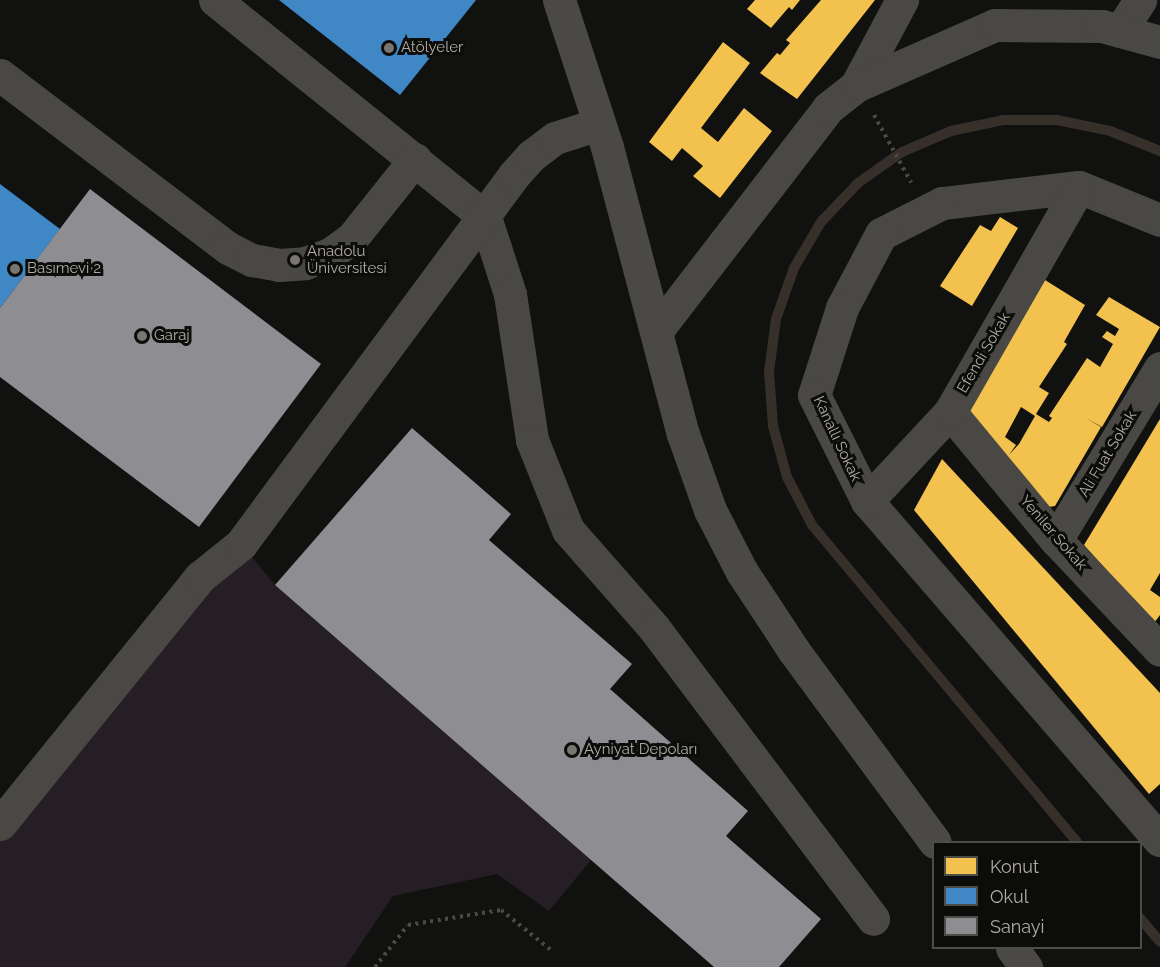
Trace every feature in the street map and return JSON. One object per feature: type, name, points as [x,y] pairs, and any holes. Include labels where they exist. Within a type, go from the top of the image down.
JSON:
[{"type":"main road","points":[[568,6],[599,124],[658,328],[683,434],[724,540],[794,651],[934,841]]},
{"type":"main road","points":[[1013,949],[1026,967]]},
{"type":"street","points":[[215,0],[485,217],[510,294],[532,440],[568,530],[654,628],[873,919]]},
{"type":"street","points":[[856,86],[902,0]]},
{"type":"street","points":[[1120,31],[1140,0]]},
{"type":"street","points":[[658,328],[828,108],[856,86],[994,25],[1102,26],[1160,42]]},
{"type":"street","points":[[0,75],[228,248],[252,260],[279,265],[305,263],[330,254],[352,238],[415,159]]},
{"type":"street","points":[[0,824],[200,577],[241,544],[531,156],[555,138],[599,124]]},
{"type":"street","name":"Kanallı Sokak","points":[[1160,220],[1079,188],[942,203],[881,234],[842,308],[814,395],[867,501],[1160,840]]},
{"type":"street","name":"Efendi Sokak","points":[[867,501],[951,412],[1079,188]]},
{"type":"street","name":"Ali Fuat Sokak","points":[[1056,540],[1160,368]]},
{"type":"street","name":"Yeniler Sokak","points":[[951,412],[1056,540],[1160,650]]},
{"type":"path","points":[[878,121],[910,180]]},
{"type":"path","points":[[375,967],[408,925],[501,910],[551,950]]},
{"type":"shaded area","points":[[241,544],[275,585],[591,860],[549,911],[497,874],[393,896],[345,967],[0,967],[0,824]]},
{"type":"building: Konut","points":[[755,0],[800,0],[792,10],[789,7],[771,28],[747,9]]},
{"type":"building: Konut","points":[[821,0],[875,0],[797,99],[760,73],[777,53],[780,55],[790,43],[786,40]]},
{"type":"building: Konut","points":[[723,42],[750,63],[701,128],[718,142],[744,108],[772,131],[720,198],[693,176],[703,166],[682,148],[672,161],[649,142]]},
{"type":"building: Konut","points":[[1000,217],[1018,228],[972,306],[940,286],[980,225],[991,231]]},
{"type":"building: Konut","points":[[1045,280],[1085,305],[1064,342],[1067,344],[1039,387],[1049,393],[1036,414],[1049,422],[1052,418],[1049,416],[1087,358],[1100,367],[1113,344],[1102,337],[1107,331],[1115,336],[1119,329],[1096,315],[1109,297],[1160,327],[1102,427],[1086,418],[1101,427],[1055,506],[1049,507],[964,413]],"holes":[[[1021,407],[1035,416],[1019,444],[1009,455],[1016,445],[1005,437]]]},
{"type":"building: Konut","points":[[1160,419],[1160,573],[1150,590],[1160,597],[1160,615],[1154,623],[1084,545]]},
{"type":"building: Konut","points":[[942,459],[1160,693],[1160,784],[1149,794],[914,510]]},
{"type":"building: Okul","name":"Atölyeler","points":[[279,0],[476,0],[400,95]]},
{"type":"building: Okul","name":"Basımevi 2","points":[[0,184],[60,229],[0,308]]},
{"type":"building: Sanayi","name":"Garaj","points":[[90,189],[321,364],[199,527],[0,377],[0,308]]},
{"type":"building: Sanayi","name":"Ayniyat Depoları","points":[[412,428],[511,514],[489,540],[632,664],[610,689],[748,811],[726,836],[821,919],[779,967],[714,967],[275,585]]},
{"type":"waterway","points":[[1076,841],[812,525],[787,477],[773,426],[769,372],[776,319],[794,268],[821,222],[858,183],[902,152],[951,131],[1003,120],[1057,120],[1110,131],[1160,151]]},
{"type":"waterway","points":[[1142,920],[1160,942]]},
{"type":"place","name":"Atölyeler","points":[[389,48]]},
{"type":"place","name":"Anadolu Üniversitesi","points":[[295,260]]},
{"type":"place","name":"Basımevi 2","points":[[15,269]]},
{"type":"place","name":"Garaj","points":[[142,336]]},
{"type":"place","name":"Ayniyat Depoları","points":[[572,750]]}]
